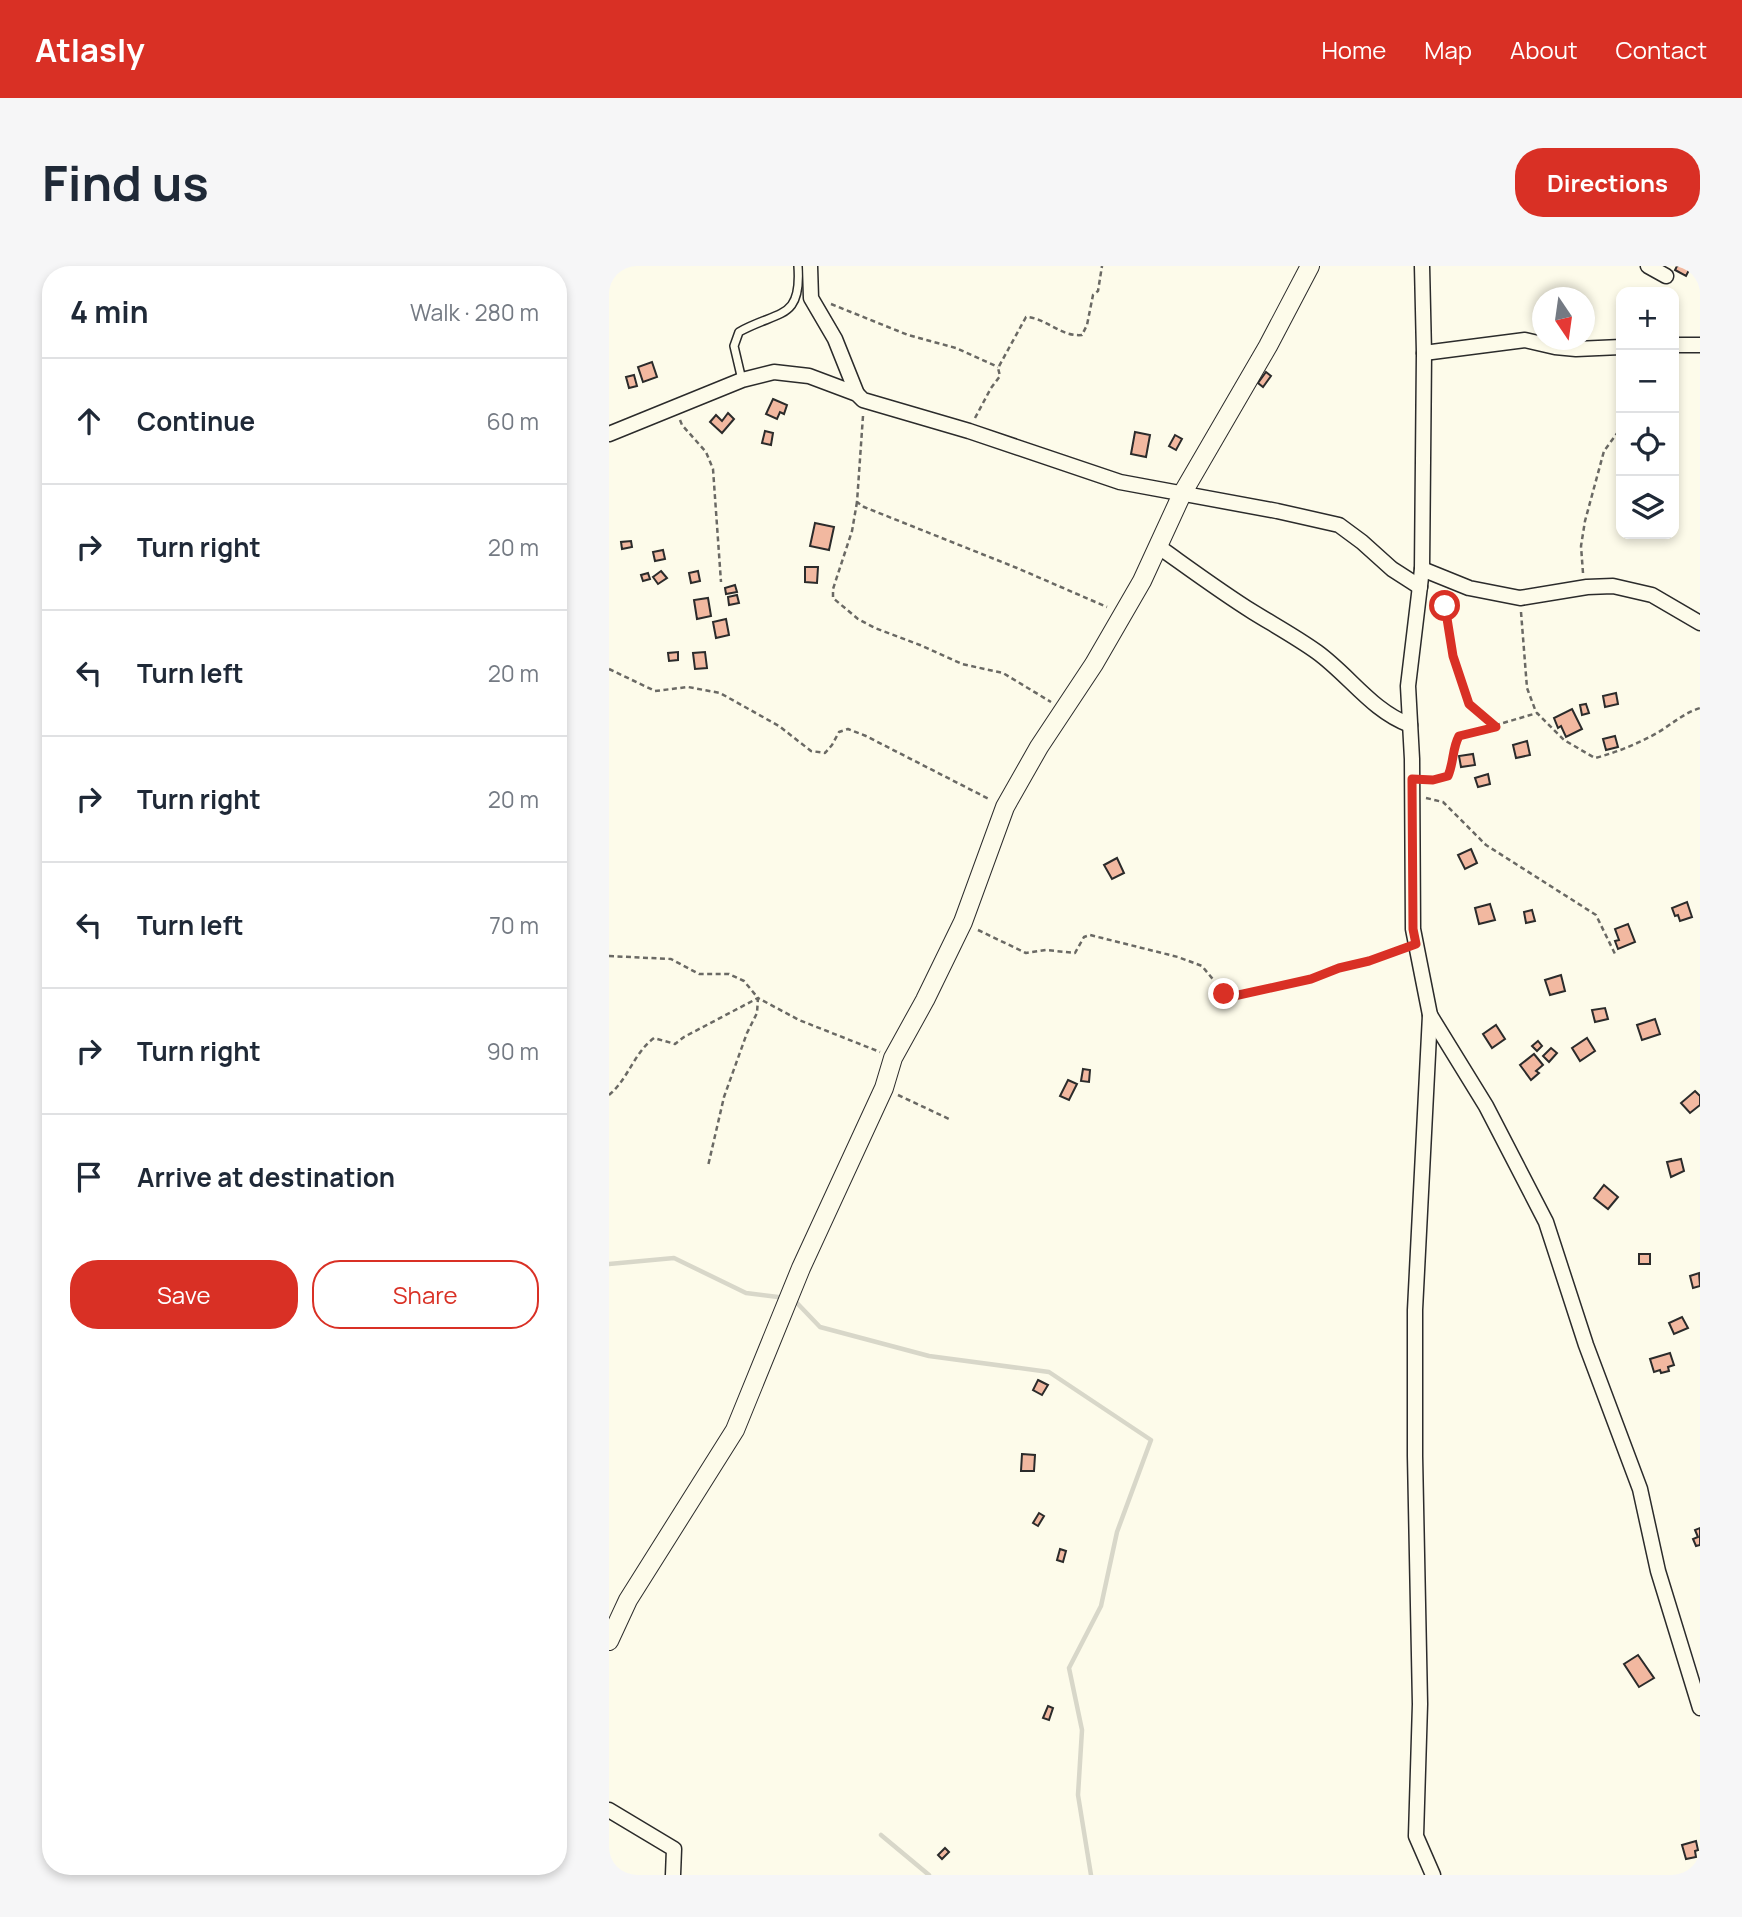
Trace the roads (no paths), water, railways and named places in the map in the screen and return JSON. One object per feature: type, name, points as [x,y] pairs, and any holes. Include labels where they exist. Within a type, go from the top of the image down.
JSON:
[{"type":"street","points":[[810,266],[811,298],[835,338],[860,397]]},
{"type":"street","points":[[609,1641],[628,1600],[735,1430],[801,1268],[884,1088],[893,1058],[963,922],[1005,807],[1039,747],[1123,614],[1159,547],[1182,494],[1310,266]]},
{"type":"street","points":[[1422,266],[1425,353],[1422,569],[1408,686],[1413,929],[1430,1015],[1415,1310],[1420,1704],[1416,1836],[1433,1875]]},
{"type":"street","points":[[1648,266],[1666,276]]},
{"type":"street","points":[[1425,353],[1525,340],[1576,349],[1616,347]]},
{"type":"street","points":[[1679,345],[1700,345]]},
{"type":"street","points":[[609,434],[742,380],[774,372],[795,373],[1120,482],[1339,525],[1363,542],[1392,569],[1420,587]]},
{"type":"street","points":[[1159,547],[1301,641],[1353,682],[1378,708],[1391,718],[1410,725]]},
{"type":"street","points":[[1422,569],[1469,588],[1520,598],[1587,587],[1613,586],[1652,595],[1700,622]]},
{"type":"street","points":[[1430,1015],[1486,1106],[1546,1222],[1586,1345],[1640,1489],[1658,1570],[1700,1708]]},
{"type":"street","points":[[609,1810],[674,1849],[673,1875]]},
{"type":"lane","points":[[742,380],[734,346],[739,332],[758,321],[789,311],[798,295],[798,266]]},
{"type":"waterway","points":[[609,1264],[674,1258],[746,1293],[778,1297]]},
{"type":"waterway","points":[[797,1303],[820,1327],[929,1356],[1049,1372],[1151,1440],[1117,1532],[1101,1606],[1069,1668],[1082,1730],[1078,1795],[1091,1875]]},
{"type":"waterway","points":[[881,1835],[929,1875]]}]
